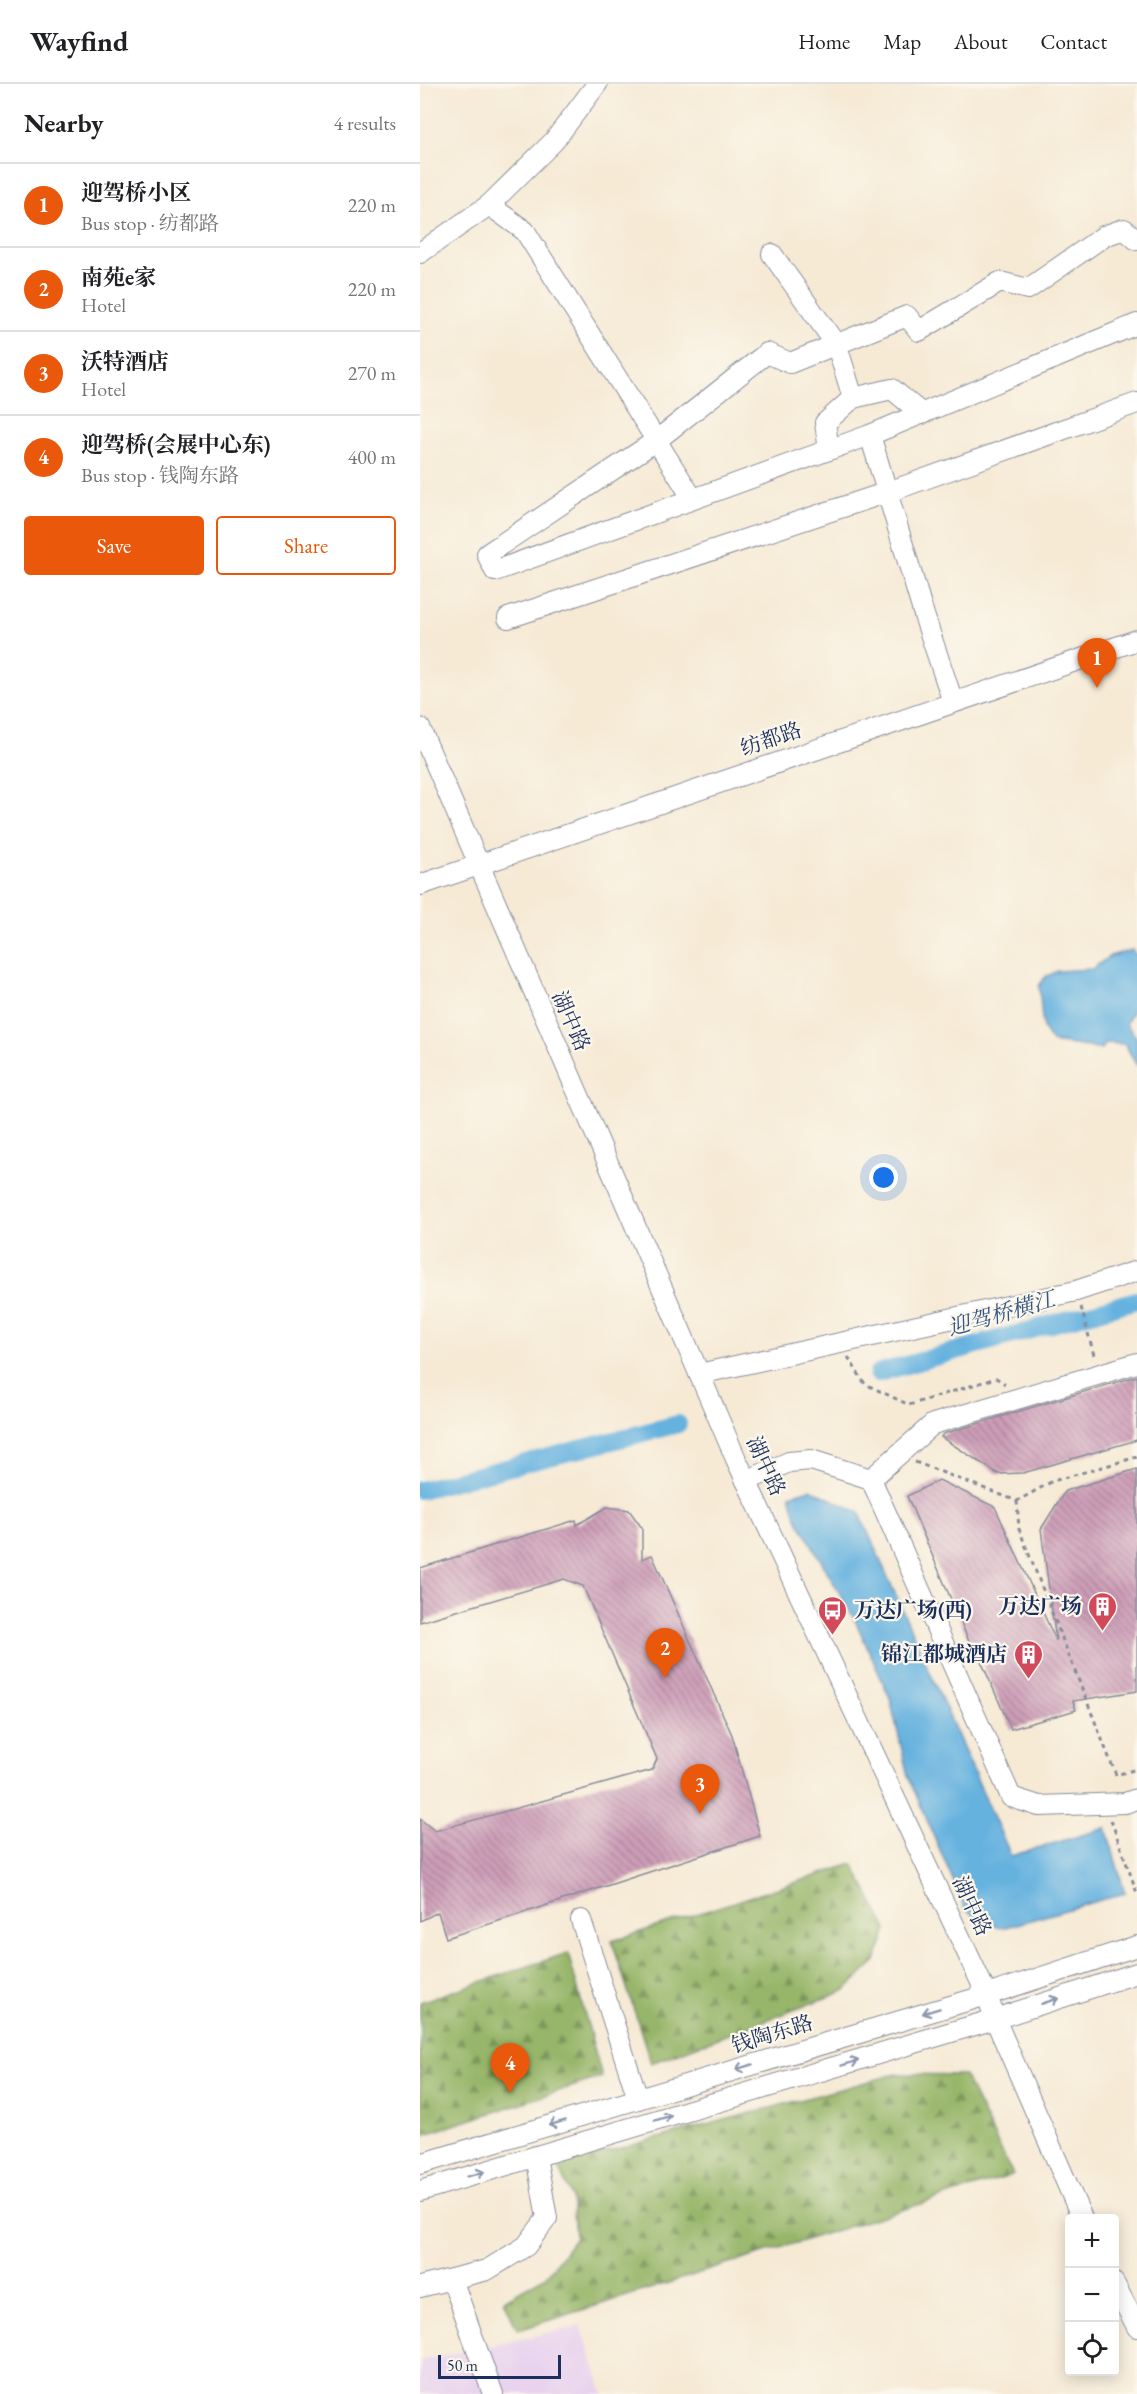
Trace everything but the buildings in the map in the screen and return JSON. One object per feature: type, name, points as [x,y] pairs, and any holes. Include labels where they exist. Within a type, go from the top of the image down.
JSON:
[{"type":"street","points":[[420,253],[489,205],[554,141],[597,84]]},
{"type":"street","points":[[489,205],[525,231],[693,499]]},
{"type":"street","points":[[1137,240],[1125,229],[1104,236],[1028,289],[1000,282],[920,331],[907,316],[790,363],[767,353],[657,440],[487,554],[495,571],[870,435],[1137,324]]},
{"type":"street","points":[[772,254],[837,346],[853,398]]},
{"type":"street","points":[[829,450],[825,423],[853,398],[892,389],[922,414]]},
{"type":"street","points":[[508,618],[888,492],[1137,403]]},
{"type":"street","points":[[870,435],[924,615],[953,702]]},
{"type":"street","name":"纺都路","points":[[420,885],[1137,640]]},
{"type":"street","name":"湖中路","points":[[420,728],[746,1481],[987,1995],[995,2019],[1080,2214]]},
{"type":"street","points":[[699,1374],[1076,1291],[1137,1271]]},
{"type":"street","points":[[871,1479],[900,1456],[933,1424],[1137,1364]]},
{"type":"street","points":[[746,1481],[789,1462],[811,1460],[871,1479],[1011,1797],[1039,1806],[1106,1804],[1137,1799]]},
{"type":"street","points":[[580,1920],[638,2099]]},
{"type":"street","name":"钱陶东路","points":[[420,2164],[987,1995],[1137,1946]]},
{"type":"street","points":[[420,2191],[995,2019],[1137,1973]]},
{"type":"street","points":[[420,2287],[488,2270],[526,2246],[547,2218],[536,2156]]},
{"type":"street","points":[[452,2279],[493,2394]]},
{"type":"street","points":[[1119,2293],[1137,2327]]},
{"type":"path","points":[[1081,1306],[1092,1350]]},
{"type":"path","points":[[855,1370],[866,1384],[909,1405],[996,1378],[1023,1398]]},
{"type":"path","points":[[900,1456],[1017,1501],[1053,1482],[1137,1456]]},
{"type":"path","points":[[1017,1501],[1019,1529],[1116,1775],[1137,1769]]},
{"type":"path","points":[[1106,1804],[1137,1893]]},
{"type":"shaded area","points":[[581,2326],[604,2394],[420,2394],[420,2361]]},
{"type":"green space","points":[[853,1864],[887,1930],[875,1962],[844,1991],[651,2063],[612,1941]]},
{"type":"green space","points":[[568,1953],[602,2077],[420,2136],[420,2002]]},
{"type":"green space","points":[[896,2074],[964,2075],[1013,2175],[518,2330],[504,2300],[546,2276],[575,2238],[572,2198],[558,2165]]},
{"type":"water","points":[[1132,950],[1137,956],[1137,1002],[1126,1024],[1137,1038],[1137,1066],[1125,1044],[1106,1043],[1102,1049],[1052,1042],[1043,1029],[1039,986],[1045,977],[1058,971],[1092,969],[1110,956]]},
{"type":"water","points":[[810,1489],[859,1512],[1011,1856],[1106,1828],[1125,1893],[1003,1928],[980,1920],[966,1910],[908,1776],[890,1698],[855,1620],[796,1517],[790,1495]]},
{"type":"waterway","name":"迎驾桥横江","points":[[878,1373],[1137,1300]]},
{"type":"waterway","points":[[420,1490],[678,1424]]},
{"type":"place","name":"迎驾桥小区","points":[[1097,688]]},
{"type":"place","name":"万达广场","points":[[1103,1632]]},
{"type":"place","name":"万达广场(西)","points":[[833,1636]]},
{"type":"place","name":"南苑e家","points":[[665,1678]]},
{"type":"place","name":"锦江都城酒店","points":[[1028,1680]]},
{"type":"place","name":"沃特酒店","points":[[700,1814]]},
{"type":"place","name":"迎驾桥(会展中心东)","points":[[510,2093]]}]
